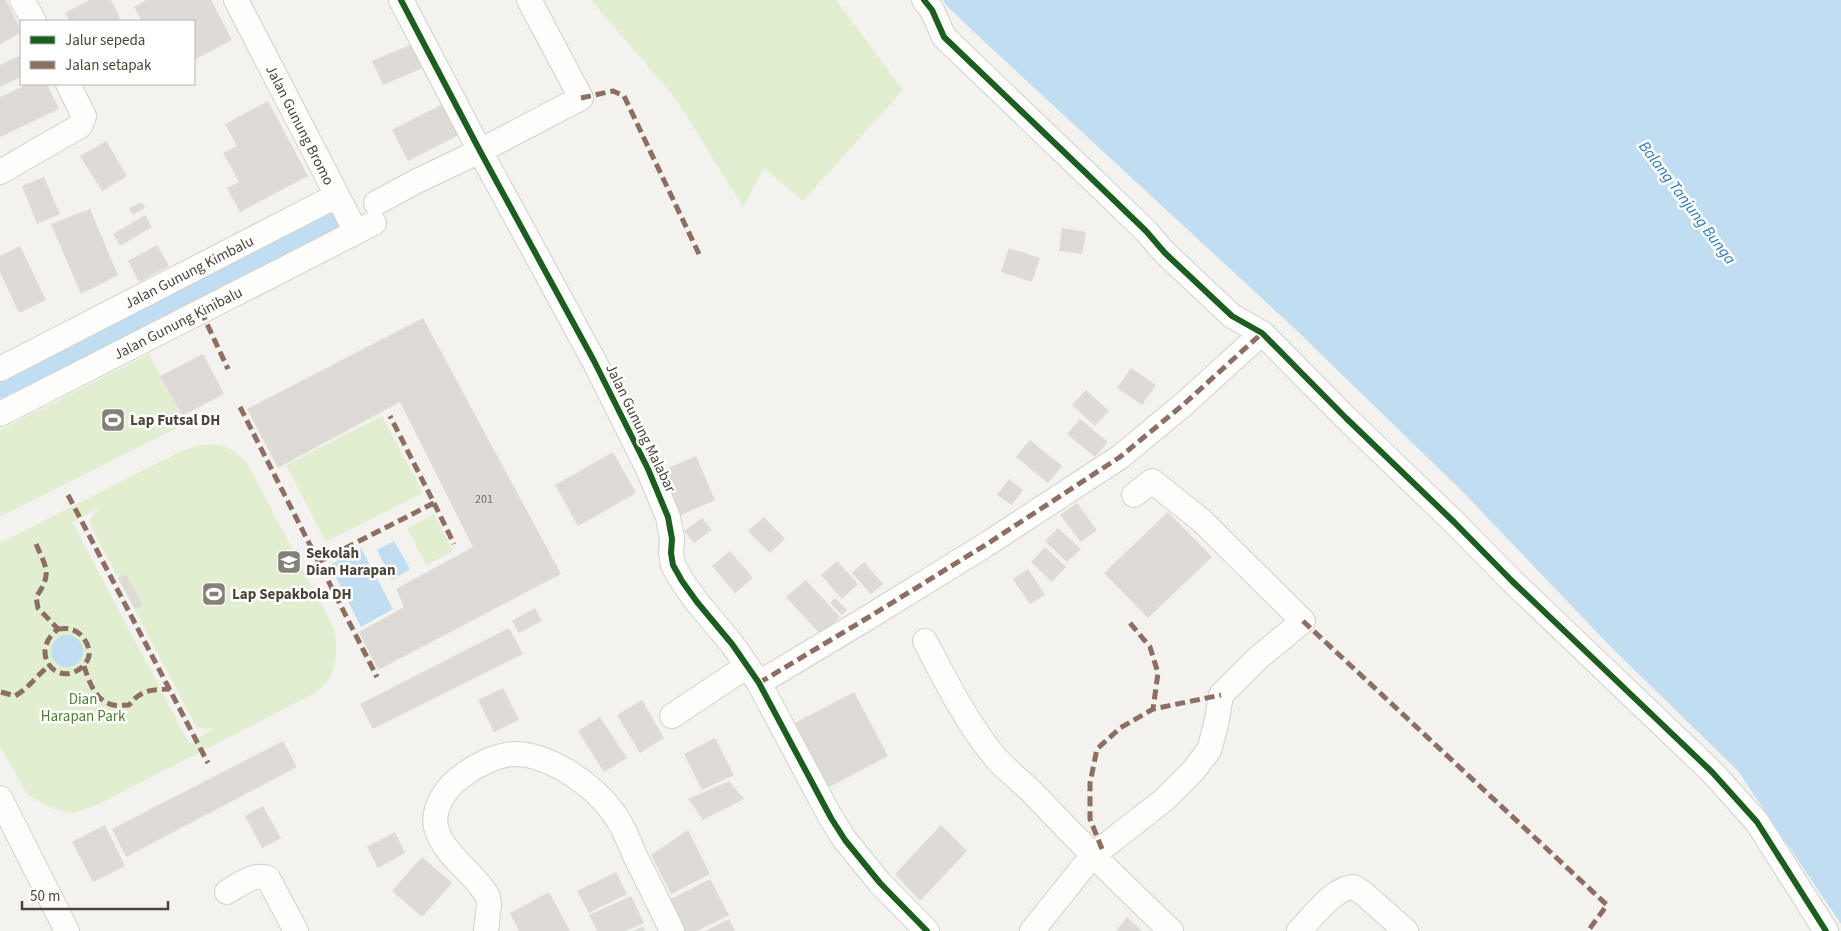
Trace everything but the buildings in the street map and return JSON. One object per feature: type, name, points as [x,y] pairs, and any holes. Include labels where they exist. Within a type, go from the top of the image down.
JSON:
[{"type":"street","points":[[22,0],[33,20]]},
{"type":"street","name":"Jalan Gunung Bromo","points":[[236,0],[336,196]]},
{"type":"street","name":"Jalan Gunung Malabar","points":[[400,0],[594,361],[648,469],[668,517],[672,539],[671,553],[673,565],[682,582],[732,644],[753,674],[831,818],[845,840],[880,883],[927,931]]},
{"type":"street","name":"Jalan Gunung Kinibalu","points":[[0,414],[369,220],[417,181],[480,151],[581,98],[529,0]]},
{"type":"street","points":[[924,0],[932,10],[944,37],[1232,316],[1262,333],[1346,418],[1448,515],[1512,581],[1739,799],[1757,822],[1826,931]]},
{"type":"street","points":[[7,168],[80,126],[84,116],[68,85]]},
{"type":"street","points":[[336,196],[369,220]]},
{"type":"street","name":"Jalan Gunung Kimbalu","points":[[0,369],[336,196]]},
{"type":"street","points":[[672,716],[869,617],[987,544],[1120,457],[1184,404],[1262,333]]},
{"type":"street","points":[[1032,931],[1092,856],[1164,800],[1193,771],[1209,750],[1216,725],[1221,695],[1258,658],[1303,621],[1201,520],[1152,481],[1134,495]]},
{"type":"street","points":[[925,640],[946,682],[970,722],[996,759],[1031,792],[1092,856],[1171,931]]},
{"type":"street","points":[[486,930],[488,897],[441,840],[436,826],[437,812],[441,798],[456,780],[473,768],[488,761],[512,754],[527,755],[559,767],[577,778],[605,803],[622,826],[672,931]]},
{"type":"street","points":[[0,798],[67,931]]},
{"type":"street","points":[[227,892],[252,878],[262,876],[268,878],[296,931]]},
{"type":"street","points":[[1299,931],[1334,895],[1343,889],[1354,887],[1406,931]]},
{"type":"green space","points":[[591,0],[836,0],[903,90],[803,201],[764,168],[743,207],[676,99]]},
{"type":"green space","name":"Lap Futsal DH","points":[[149,354],[185,424],[0,517],[0,430]]},
{"type":"green space","points":[[382,416],[423,493],[326,542],[286,465]]},
{"type":"green space","name":"Dian Harapan Park","points":[[217,444],[233,450],[247,463],[334,628],[336,654],[332,673],[328,681],[315,693],[97,805],[74,813],[51,808],[27,794],[0,746],[0,543],[182,451],[200,445]],"holes":[[[100,508],[93,514],[89,523],[197,728],[215,728],[189,743],[72,522]]]},
{"type":"green space","points":[[434,514],[453,551],[426,565],[407,528]]},
{"type":"water","name":"Balang Tanjung Bunga","points":[[943,0],[1841,0],[1841,924],[1738,771],[1612,648],[1462,491],[1293,327],[975,33]]},
{"type":"water","points":[[394,541],[410,569],[392,580],[377,550]]},
{"type":"water","points":[[361,548],[393,609],[361,627],[330,565]]},
{"type":"water","points":[[67,635],[73,636],[78,640],[82,645],[82,657],[78,662],[73,666],[67,667],[61,666],[56,662],[52,657],[51,651],[52,645],[56,640],[61,636]]},
{"type":"waterway","points":[[0,388],[334,223]]},
{"type":"marked path","points":[[581,98],[613,91],[624,96],[699,254]]},
{"type":"marked path","points":[[201,311],[228,369]]},
{"type":"marked path","points":[[759,683],[987,544],[1120,457],[1184,404],[1262,333]]},
{"type":"marked path","points":[[240,407],[377,677]]},
{"type":"marked path","points":[[318,562],[434,503],[390,416]]},
{"type":"marked path","points":[[68,495],[208,763]]},
{"type":"marked path","points":[[434,503],[454,544]]},
{"type":"marked path","points":[[36,544],[46,571],[44,583],[36,597],[38,608],[58,629]]},
{"type":"marked path","points":[[1303,621],[1607,905],[1588,931]]},
{"type":"marked path","points":[[1130,623],[1150,647],[1158,673],[1153,709]]},
{"type":"marked path","points":[[58,629],[69,629],[78,632],[88,647],[89,655],[87,661],[81,668],[72,673],[63,674],[55,671],[49,665],[46,657],[45,648],[49,638],[58,629]]},
{"type":"marked path","points":[[1,692],[15,696],[50,665]]},
{"type":"marked path","points":[[84,666],[97,695],[113,705],[129,705],[138,696],[147,691],[170,689]]},
{"type":"marked path","points":[[1102,849],[1090,819],[1090,783],[1097,749],[1120,728],[1153,709],[1221,695]]},
{"type":"cycle path","points":[[401,0],[480,151],[594,361],[648,469],[668,517],[672,539],[671,553],[673,565],[682,581],[732,644],[759,683],[831,818],[845,840],[880,883],[927,931]]},
{"type":"cycle path","points":[[924,0],[932,10],[944,37],[1232,316],[1262,333],[1512,581],[1712,772],[1757,822],[1826,931]]},
{"type":"place","name":"Lap Futsal DH","points":[[113,420]]},
{"type":"place","name":"Sekolah Dian Harapan","points":[[289,562]]},
{"type":"place","name":"Lap Sepakbola DH","points":[[214,594]]}]
